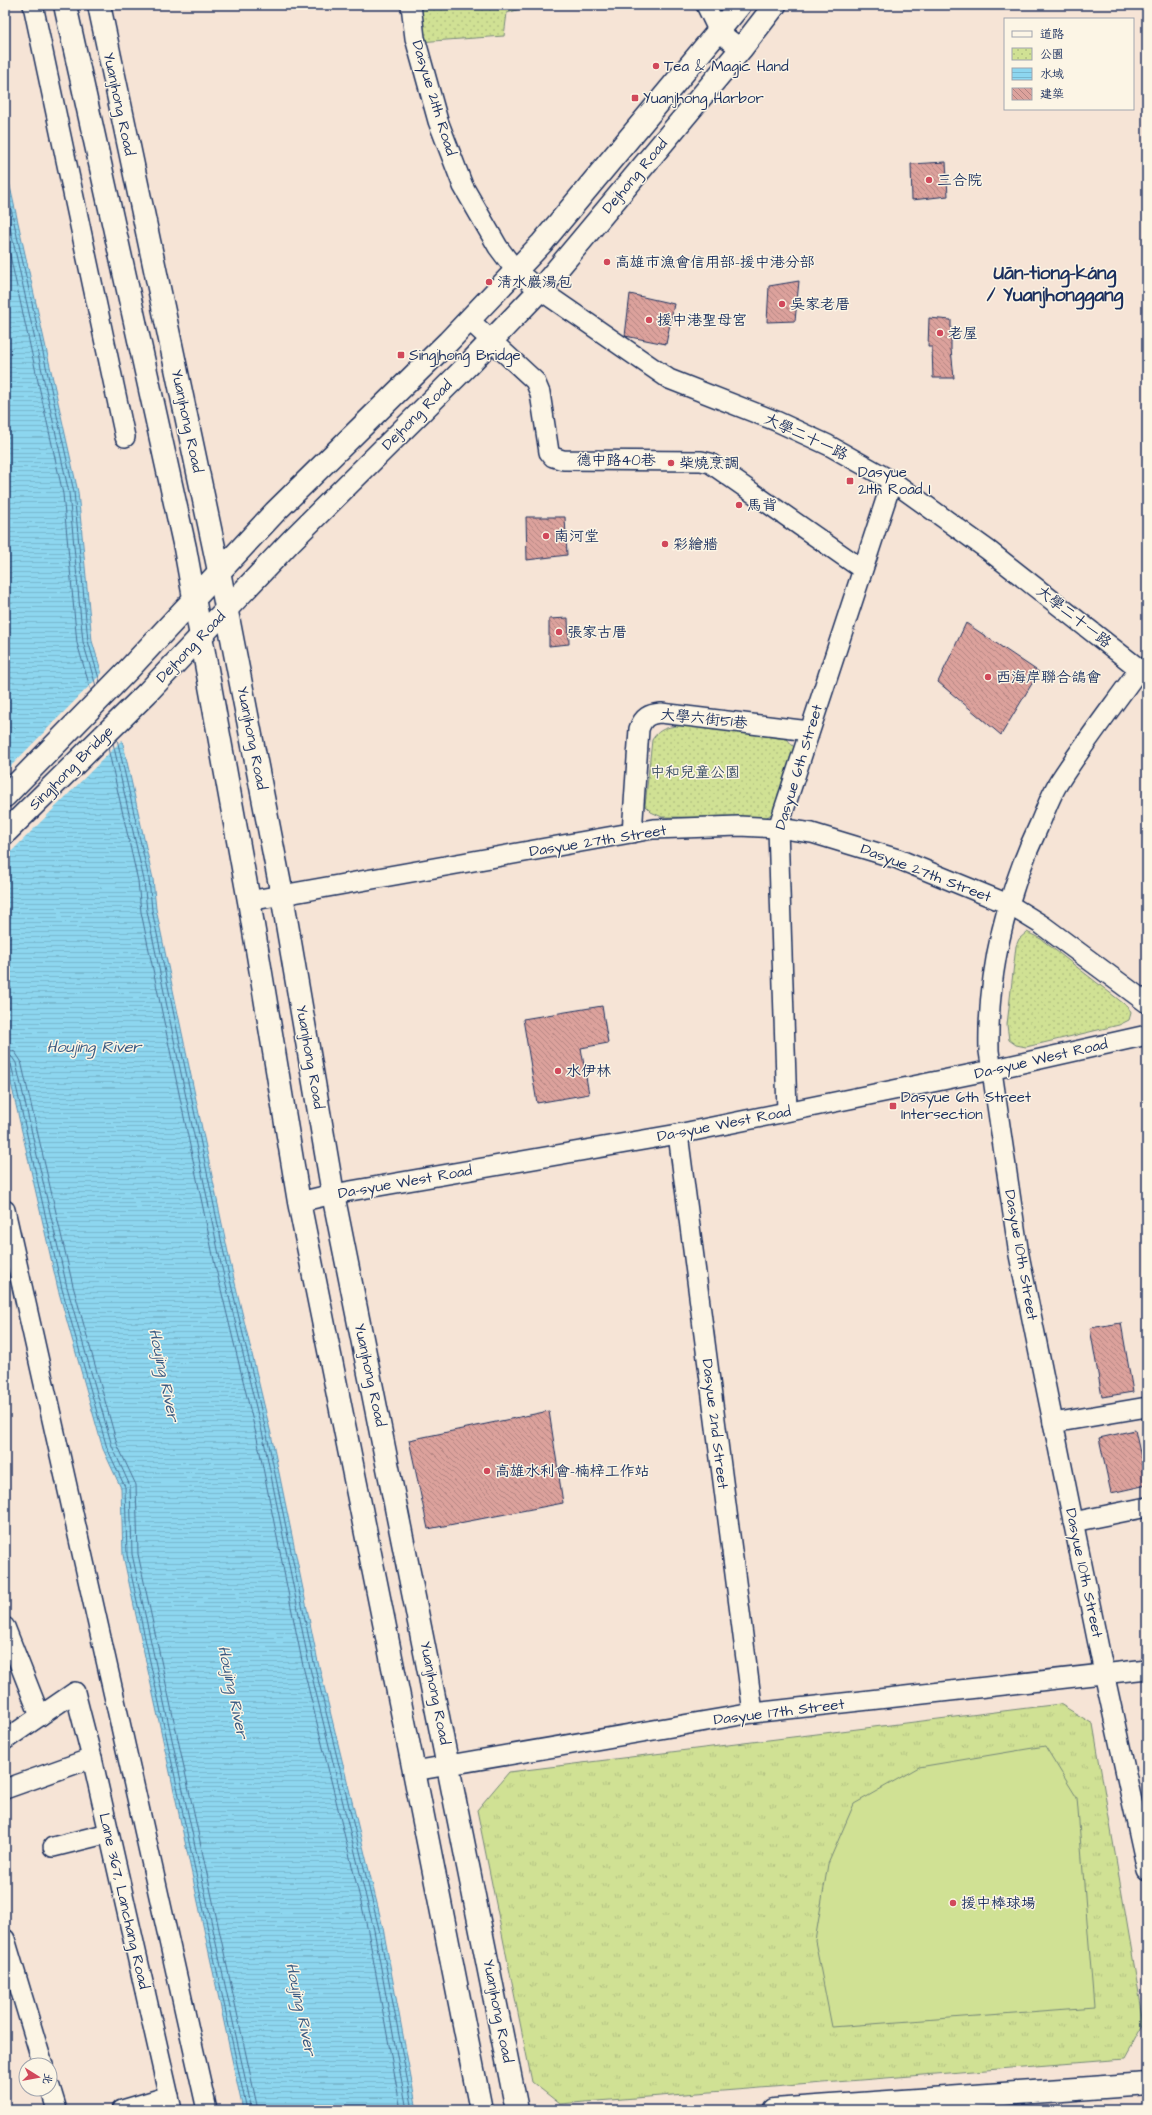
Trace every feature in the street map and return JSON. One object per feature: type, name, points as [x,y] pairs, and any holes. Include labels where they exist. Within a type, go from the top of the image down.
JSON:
[{"type":"street","points":[[33,5],[125,438]]},
{"type":"street","name":"Yuanjhong Road","points":[[65,5],[185,548],[249,901],[298,1202],[414,1771],[481,2110]]},
{"type":"street","name":"Yuanjhong Road","points":[[98,5],[219,571],[282,895],[333,1194],[449,1764],[517,2110]]},
{"type":"street","name":"Dasyue 21th Road","points":[[410,5],[415,38],[438,121],[463,186],[498,247],[516,271]]},
{"type":"street","points":[[706,5],[719,32],[741,48]]},
{"type":"street","name":"Dejhong Road","points":[[129,669],[194,597],[275,512],[469,320],[542,243],[740,5]]},
{"type":"street","name":"Dejhong Road","points":[[136,702],[202,636],[291,541],[492,341],[540,290],[775,5]]},
{"type":"street","name":"大學二十一路","points":[[516,271],[540,290],[668,379],[776,421],[822,442],[892,482],[988,550],[1144,672]]},
{"type":"street","name":"德中路40巷","points":[[469,320],[535,382],[540,393],[549,452],[553,457],[563,460],[701,461],[710,463],[862,569]]},
{"type":"street","name":"Dasyue 6th Street","points":[[787,1111],[778,828],[862,569],[892,482]]},
{"type":"street","name":"Singjhong Bridge","points":[[5,796],[129,669]]},
{"type":"street","name":"Dasyue 10th Street","points":[[1144,672],[1058,783],[1030,844],[1008,904],[992,980],[988,1034],[1019,1255],[1104,1673],[1147,1870]]},
{"type":"street","name":"Singjhong Bridge","points":[[5,833],[136,702]]},
{"type":"street","name":"大學六街51巷","points":[[632,833],[639,728],[642,720],[651,714],[661,713],[809,730]]},
{"type":"street","name":"Dasyue 27th Street","points":[[249,901],[653,829],[739,826],[778,828],[812,833],[898,859],[1008,904],[1042,925],[1147,1003]]},
{"type":"street","name":"Da-syue West Road","points":[[298,1202],[333,1194],[678,1134],[992,1070],[1147,1035]]},
{"type":"street","name":"Dasyue 2nd Street","points":[[678,1134],[753,1714]]},
{"type":"street","points":[[5,1210],[207,2110]]},
{"type":"street","points":[[1053,1423],[1147,1407]]},
{"type":"street","points":[[1073,1522],[1147,1507]]},
{"type":"street","points":[[5,1627],[40,1716],[5,1740]]},
{"type":"street","name":"Dasyue 17th Street","points":[[414,1771],[753,1714],[1104,1673],[1147,1670]]},
{"type":"street","name":"Lane 367, Lanchang Road","points":[[40,1716],[75,1692],[92,1758],[170,2103]]},
{"type":"street","points":[[5,1789],[92,1758]]},
{"type":"street","points":[[53,1847],[109,1833]]},
{"type":"street","points":[[5,1939],[41,2057]]},
{"type":"street","points":[[774,2110],[1147,2084]]},
{"type":"street","points":[[53,2097],[57,2110]]},
{"type":"street","points":[[122,2110],[170,2103]]},
{"type":"green space","points":[[412,5],[527,5],[527,7],[507,13],[504,36],[418,42]]},
{"type":"green space","name":"中和兒童公園","points":[[684,725],[787,739],[794,747],[775,811],[766,818],[662,817],[651,812],[645,806],[652,740],[658,732],[662,730]]},
{"type":"green space","points":[[1027,932],[1041,939],[1128,1007],[1131,1013],[1129,1020],[1119,1025],[1026,1047],[1016,1045],[1009,1040],[1007,1025],[1016,946],[1019,939]]},
{"type":"green space","points":[[1060,1704],[1093,1724],[1144,2023],[1124,2059],[560,2104],[532,2082],[477,1810],[509,1772]]},
{"type":"green space","name":"援中棒球場","points":[[1045,1746],[1077,1798],[1094,2007],[832,2027],[815,1941],[828,1864],[854,1804],[919,1767]]},
{"type":"water","name":"Houjing River","points":[[5,164],[78,492],[92,641],[123,744],[153,879],[156,909],[230,1262],[271,1434],[318,1662],[383,1928],[417,2110],[243,2110],[123,1555],[121,1488],[103,1449],[58,1289],[5,1057]]},
{"type":"pier","points":[[103,672],[123,739],[5,858],[5,772]]},
{"type":"building","name":"三合院","points":[[946,162],[948,196],[912,200],[911,164]]},
{"type":"building","name":"吳家老厝","points":[[799,281],[795,321],[767,322],[769,286]]},
{"type":"building","name":"援中港聖母宮","points":[[630,294],[674,304],[666,344],[625,336]]},
{"type":"building","points":[[929,318],[951,320],[951,349],[954,378],[933,378],[932,347],[928,347]]},
{"type":"building","name":"南河堂","points":[[526,517],[565,517],[567,555],[527,560]]},
{"type":"building","name":"張家古厝","points":[[568,618],[569,644],[549,646],[549,619]]},
{"type":"building","name":"西海岸聯合鴿會","points":[[966,623],[1039,672],[1001,735],[938,682]]},
{"type":"building","name":"水伊林","points":[[602,1006],[608,1043],[581,1048],[589,1094],[537,1103],[523,1019]]},
{"type":"building","points":[[1121,1323],[1133,1392],[1102,1397],[1090,1328]]},
{"type":"building","name":"高雄水利會-楠梓工作站","points":[[549,1411],[563,1503],[428,1529],[409,1440]]},
{"type":"building","points":[[1135,1430],[1147,1485],[1111,1493],[1099,1438]]},
{"type":"place","name":"Tea & Magic Hand","points":[[656,66]]},
{"type":"place","name":"Yuanjhong Harbor","points":[[635,98]]},
{"type":"place","name":"三合院","points":[[929,180]]},
{"type":"place","name":"高雄市漁會信用部-援中港分部","points":[[607,262]]},
{"type":"place","name":"清水巖湯包","points":[[489,282]]},
{"type":"place","name":"吳家老厝","points":[[782,304]]},
{"type":"place","name":"援中港聖母宮","points":[[649,320]]},
{"type":"place","name":"老屋","points":[[940,333]]},
{"type":"place","name":"Singjhong Bridge","points":[[401,355]]},
{"type":"place","name":"柴燒烹調","points":[[671,463]]},
{"type":"place","name":"Dasyue 21th Road I","points":[[850,481]]},
{"type":"place","name":"馬背","points":[[739,505]]},
{"type":"place","name":"南河堂","points":[[546,536]]},
{"type":"place","name":"彩繪牆","points":[[665,544]]},
{"type":"place","name":"張家古厝","points":[[559,632]]},
{"type":"place","name":"西海岸聯合鴿會","points":[[988,677]]},
{"type":"place","name":"水伊林","points":[[558,1071]]},
{"type":"place","name":"Dasyue 6th Street Intersection","points":[[893,1106]]},
{"type":"place","name":"高雄水利會-楠梓工作站","points":[[487,1471]]},
{"type":"place","name":"援中棒球場","points":[[953,1903]]},
{"type":"district","name":"Uān-tiong-káng / Yuanjhonggang","points":[[1055,284]]}]
